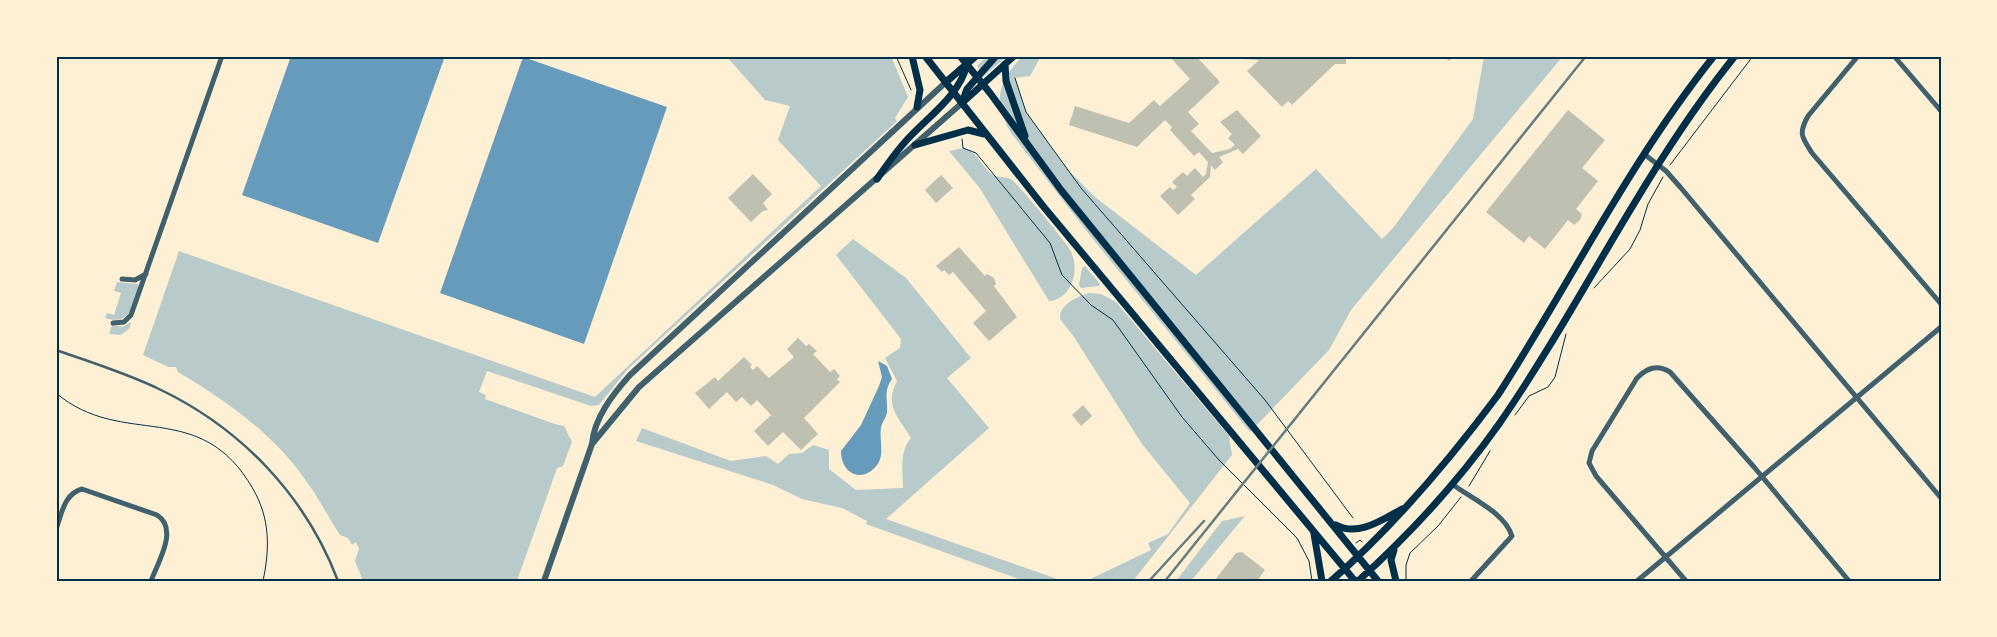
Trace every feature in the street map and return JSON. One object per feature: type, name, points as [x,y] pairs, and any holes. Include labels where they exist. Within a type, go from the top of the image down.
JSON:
[{"type":"main road","points":[[912,56],[920,90],[917,107]]},
{"type":"main road","points":[[925,56],[986,135],[1356,581],[1394,548],[1452,484],[1487,441],[1517,398],[1694,108],[1735,56]]},
{"type":"main road","points":[[960,56],[983,84],[1061,190],[1334,524],[1378,581]]},
{"type":"main road","points":[[946,82],[976,56]]},
{"type":"main road","points":[[962,103],[967,89],[996,56]]},
{"type":"main road","points":[[962,103],[1014,56]]},
{"type":"main road","points":[[1331,581],[1367,549],[1407,506],[1465,438],[1498,395],[1644,154],[1679,102],[1714,56]]},
{"type":"main road","points":[[877,178],[905,142],[953,92],[964,74],[967,64]]},
{"type":"main road","points":[[1005,64],[1006,81],[1028,146]]},
{"type":"main road","points":[[915,145],[968,130],[986,135]]},
{"type":"main road","points":[[1334,524],[1345,530],[1357,530],[1407,506]]},
{"type":"main road","points":[[1314,531],[1322,581]]},
{"type":"main road","points":[[1394,548],[1391,560],[1396,581]]},
{"type":"street","points":[[1858,56],[1808,116],[1801,128],[1801,135],[1812,153],[1941,304]]},
{"type":"street","points":[[1894,56],[1941,111]]},
{"type":"street","points":[[113,322],[121,323],[130,318],[220,57]]},
{"type":"street","points":[[544,581],[600,417],[630,375],[946,82]]},
{"type":"street","points":[[592,444],[639,387],[962,103]]},
{"type":"street","points":[[1644,154],[1666,171],[1941,498]]},
{"type":"street","points":[[122,279],[135,280],[146,274]]},
{"type":"street","points":[[1637,581],[1941,327]]},
{"type":"street","points":[[1686,581],[1596,476],[1589,463],[1592,451],[1637,378],[1646,369],[1659,367],[1670,372],[1762,476],[1848,581]]},
{"type":"street","points":[[1452,484],[1499,517],[1509,526],[1512,536],[1471,581]]},
{"type":"street","points":[[56,529],[66,501],[75,491],[82,489],[157,515],[166,523],[167,535],[151,581]]},
{"type":"lane","points":[[56,350],[159,389],[200,411],[233,435],[270,470],[299,506],[320,539],[338,581]]},
{"type":"path","points":[[896,56],[913,93]]},
{"type":"path","points":[[1666,171],[1682,147],[1752,56]]},
{"type":"path","points":[[1015,78],[1026,112],[1081,188],[1265,400],[1353,518]]},
{"type":"path","points":[[963,148],[976,153],[1050,244],[1062,275],[1091,305],[1113,320],[1182,417],[1219,460],[1297,538],[1309,562],[1312,581]]},
{"type":"path","points":[[56,393],[79,409],[104,419],[186,432],[213,443],[233,461],[258,496],[268,528],[268,561],[263,581]]},
{"type":"path","points":[[1352,548],[1360,540],[1367,549]]},
{"type":"path","points":[[1406,565],[1406,581]]},
{"type":"shaded area","points":[[726,56],[891,56],[908,97],[895,118],[897,121],[628,369],[599,405],[591,406],[487,371],[479,392],[486,395],[485,399],[564,426],[572,442],[563,466],[557,468],[517,581],[363,581],[355,561],[359,549],[356,542],[352,545],[348,538],[340,535],[317,496],[275,444],[245,417],[212,393],[178,372],[176,367],[168,367],[143,355],[179,251],[595,397],[821,186],[778,140],[790,106],[765,100]]},
{"type":"shaded area","points":[[987,56],[1007,56],[985,75],[977,66]]},
{"type":"shaded area","points":[[1023,56],[1041,56],[1030,76],[1015,78],[1026,112],[1067,169],[1095,197],[1196,275],[1316,169],[1382,239],[1393,228],[1473,119],[1484,56],[1563,56],[1351,310],[1329,350],[1250,432],[1092,238],[1011,133],[1001,111],[1000,92],[1008,74]]},
{"type":"shaded area","points":[[963,148],[973,153],[993,175],[1012,180],[1067,245],[1075,266],[1072,282],[1064,295],[1049,301],[979,187],[949,151]]},
{"type":"shaded area","points":[[853,239],[906,278],[971,358],[947,378],[989,428],[886,519],[1063,581],[1024,581],[866,524],[867,521],[842,508],[802,499],[773,485],[636,441],[642,428],[731,461],[766,456],[778,464],[789,454],[802,453],[813,445],[829,450],[829,469],[856,490],[903,488],[903,455],[911,438],[894,411],[892,397],[897,381],[885,358],[900,348],[901,339],[836,255]]},
{"type":"shaded area","points":[[1085,266],[1100,284],[1099,286],[1081,288],[1079,285],[1082,268]]},
{"type":"shaded area","points":[[117,282],[137,284],[139,286],[129,312],[120,319],[114,320],[105,318],[107,313],[114,315],[121,293],[114,291]]},
{"type":"shaded area","points":[[1090,293],[1101,294],[1116,302],[1229,436],[1232,455],[1133,581],[1086,581],[1151,550],[1148,543],[1168,534],[1190,503],[1142,444],[1074,337],[1060,319],[1066,305],[1080,296]]},
{"type":"shaded area","points":[[131,322],[130,328],[121,335],[109,334],[112,325],[123,327]]},
{"type":"shaded area","points":[[1245,516],[1191,581],[1176,581],[1222,521]]},
{"type":"water","points":[[291,56],[445,56],[378,243],[242,195]]},
{"type":"water","points":[[523,57],[667,107],[584,344],[440,293]]},
{"type":"water","points":[[878,361],[887,366],[892,379],[887,392],[887,413],[881,427],[881,457],[871,471],[859,475],[853,474],[845,466],[841,451],[861,425],[879,386],[882,377]]},
{"type":"building","points":[[1169,56],[1196,56],[1220,82],[1188,112],[1199,124],[1191,131],[1212,153],[1230,149],[1235,145],[1228,138],[1232,134],[1220,122],[1237,110],[1261,136],[1243,154],[1238,149],[1219,157],[1223,162],[1215,170],[1211,165],[1210,177],[1191,195],[1195,199],[1178,215],[1160,196],[1170,187],[1173,190],[1177,187],[1172,182],[1183,172],[1187,176],[1195,168],[1203,177],[1206,174],[1208,162],[1199,152],[1194,156],[1170,130],[1172,127],[1165,120],[1137,147],[1069,125],[1075,106],[1129,123],[1154,100],[1160,106],[1190,79]]},
{"type":"building","points":[[1241,56],[1346,56],[1346,64],[1335,64],[1292,105],[1288,101],[1282,107],[1247,71],[1259,60],[1241,59]]},
{"type":"building","points":[[1444,56],[1454,56],[1449,61]]},
{"type":"building","points":[[1568,110],[1605,140],[1582,168],[1598,181],[1576,209],[1582,214],[1580,220],[1574,225],[1568,220],[1545,249],[1529,236],[1524,243],[1486,212]]},
{"type":"building","points":[[753,174],[772,194],[763,203],[768,210],[763,211],[751,222],[728,198]]},
{"type":"building","points":[[941,175],[953,188],[936,203],[925,190]]},
{"type":"building","points":[[959,247],[985,276],[987,274],[994,278],[996,284],[994,286],[1017,317],[989,341],[973,323],[986,311],[953,272],[949,275],[944,270],[942,272],[936,266]]},
{"type":"building","points":[[798,338],[806,346],[809,344],[817,351],[813,354],[830,372],[834,369],[840,376],[837,379],[840,382],[804,418],[818,434],[801,450],[783,432],[768,446],[754,431],[771,415],[757,400],[751,406],[742,397],[736,402],[727,392],[709,409],[695,393],[715,377],[718,381],[744,357],[752,365],[750,367],[753,370],[757,366],[769,378],[794,357],[787,349]]},
{"type":"building","points":[[1083,405],[1092,416],[1081,426],[1072,415]]},
{"type":"building","points":[[1242,552],[1265,570],[1257,581],[1214,581],[1236,553]]},
{"type":"railway","points":[[1165,581],[1586,56]]},
{"type":"railway","points":[[1149,581],[1204,521]]}]
